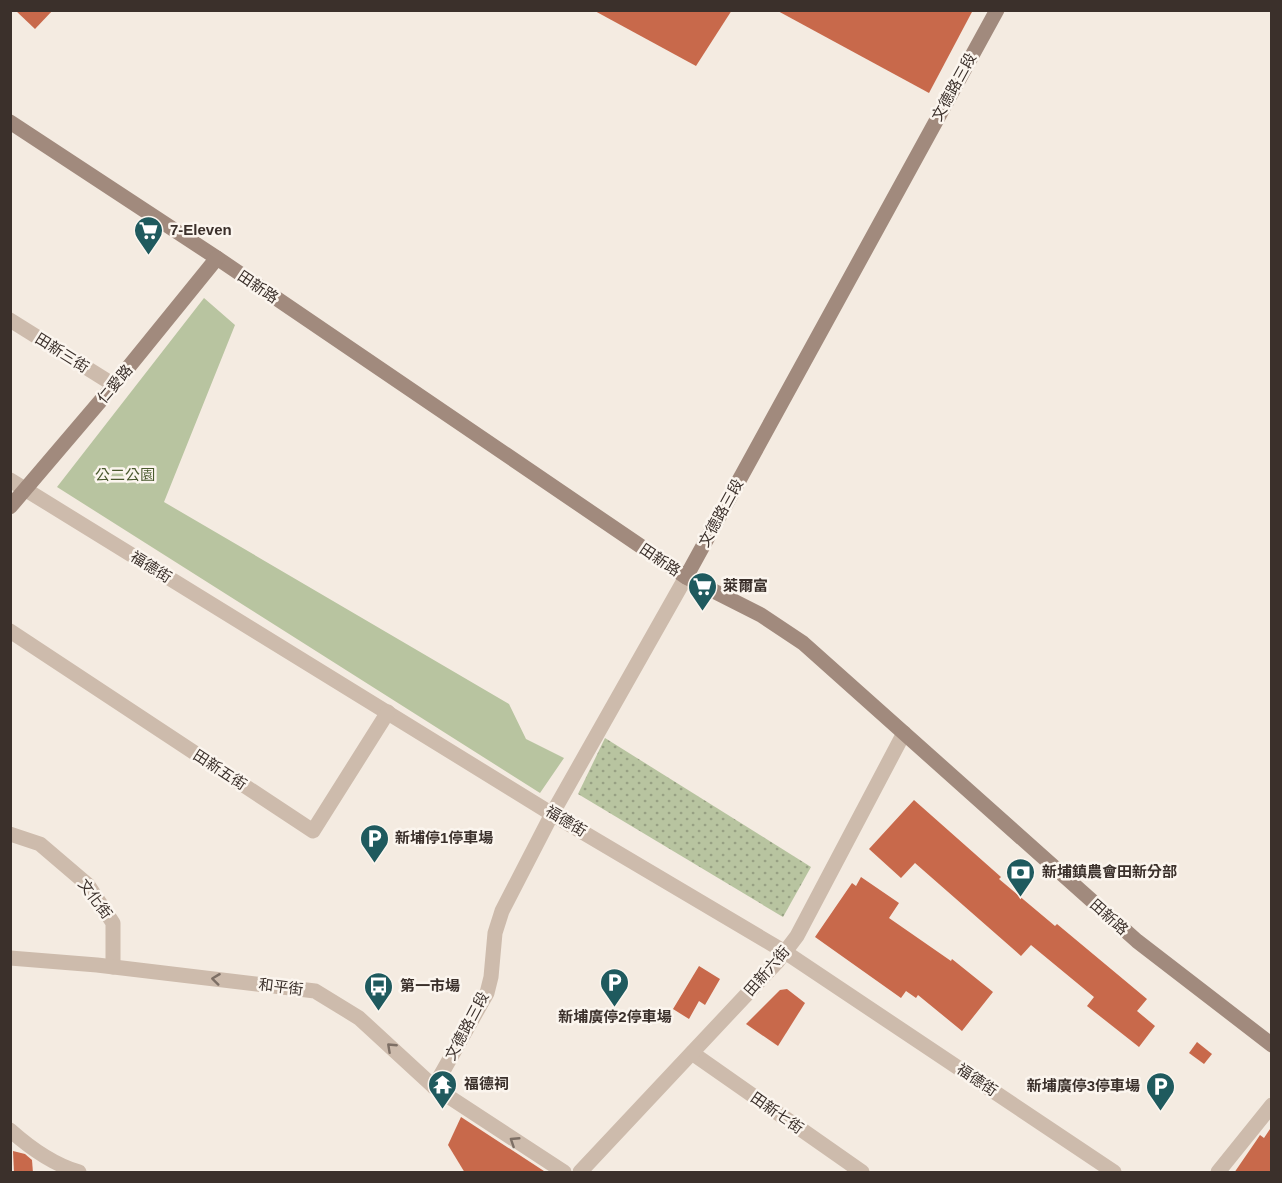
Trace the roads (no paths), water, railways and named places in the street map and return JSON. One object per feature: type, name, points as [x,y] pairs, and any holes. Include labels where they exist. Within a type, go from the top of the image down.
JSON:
[{"type":"main road","name":"文德路三段","points":[[686,577],[997,10]]},
{"type":"main road","name":"田新路","points":[[10,122],[217,258],[686,577],[761,615],[803,643],[1137,942],[1272,1045]]},
{"type":"main road","name":"仁愛路","points":[[10,507],[114,385],[217,258]]},
{"type":"street","name":"田新三街","points":[[10,320],[114,385]]},
{"type":"street","name":"福德街","points":[[10,480],[552,814],[785,952],[1114,1173]]},
{"type":"street","name":"文德路三段","points":[[434,1087],[487,993],[491,977],[495,933],[502,911],[552,814],[686,577]]},
{"type":"street","name":"田新五街","points":[[10,631],[313,831],[388,712]]},
{"type":"street","name":"田新六街","points":[[580,1173],[785,952],[796,936],[904,733]]},
{"type":"street","name":"文化街","points":[[10,834],[40,844],[88,885],[113,923],[113,967]]},
{"type":"street","name":"和平街","points":[[10,958],[315,990],[359,1018],[434,1087],[564,1173]]},
{"type":"street","name":"田新七街","points":[[692,1053],[862,1173]]},
{"type":"street","points":[[1218,1173],[1272,1105]]},
{"type":"street","points":[[10,1130],[68,1171]]},
{"type":"place","name":"7-Eleven","points":[[149,256]]},
{"type":"place","name":"萊爾富","points":[[702,612]]},
{"type":"place","name":"新埔停1停車場","points":[[374,864]]},
{"type":"place","name":"新埔鎮農會田新分部","points":[[1021,898]]},
{"type":"place","name":"新埔廣停2停車場","points":[[615,1008]]},
{"type":"place","name":"第一市場","points":[[379,1012]]},
{"type":"place","name":"福德祠","points":[[443,1110]]},
{"type":"place","name":"新埔廣停3停車場","points":[[1161,1112]]},
{"type":"park label","name":"公二公園","points":[[125,475]]}]
